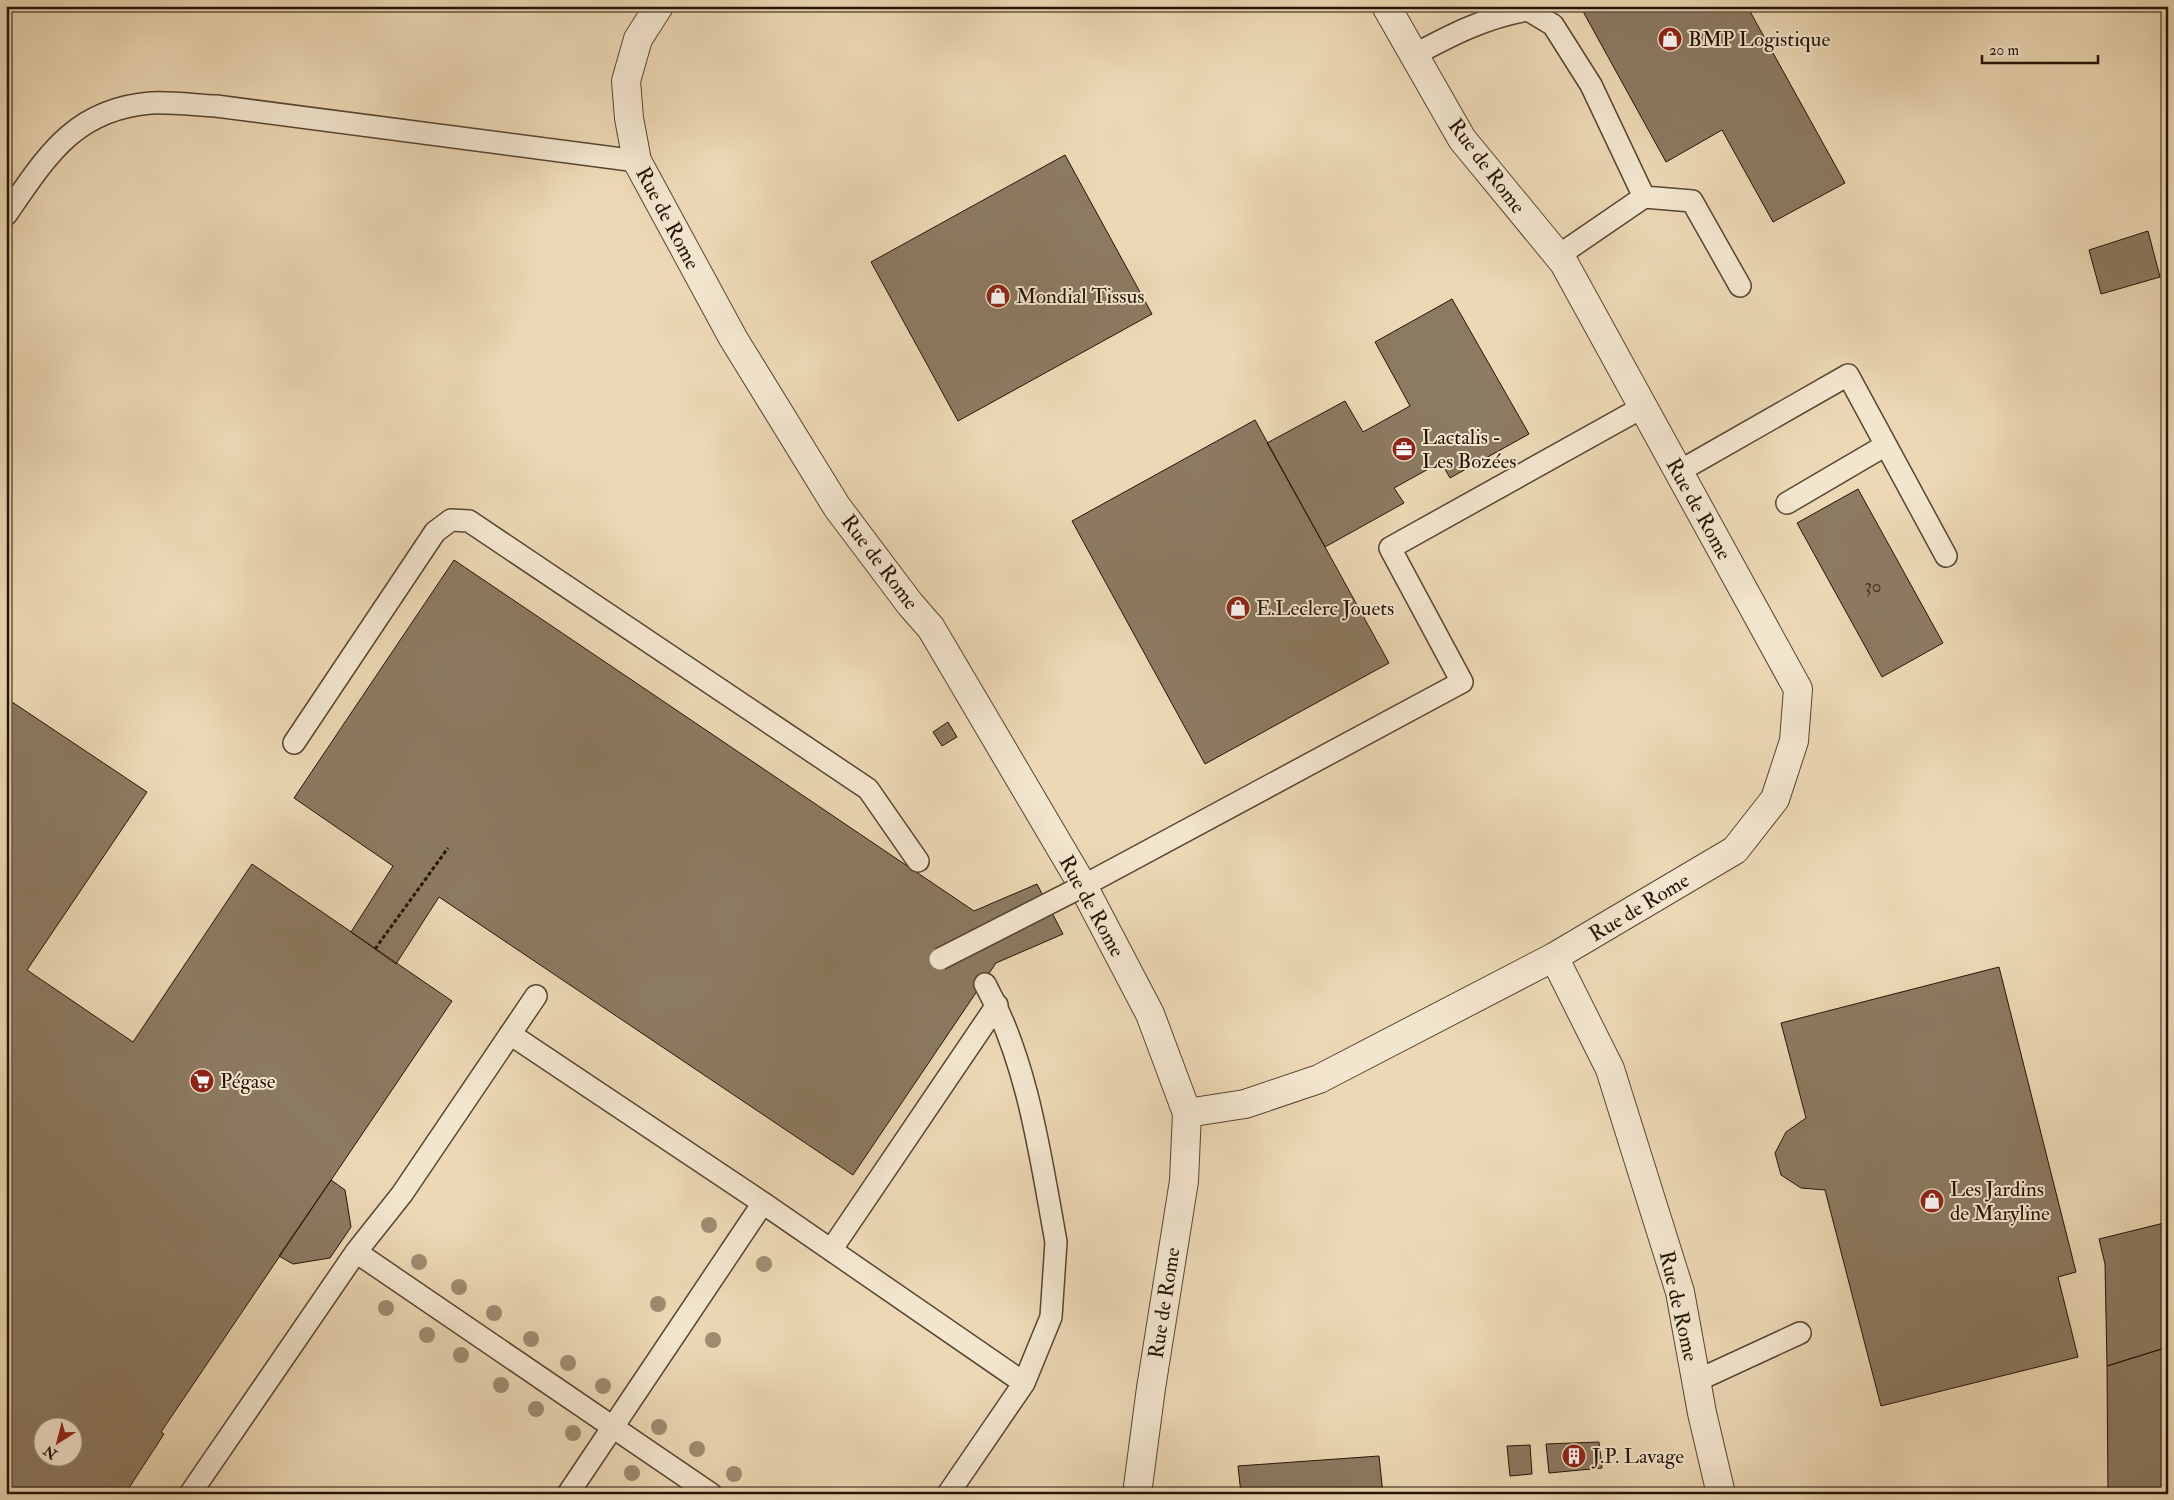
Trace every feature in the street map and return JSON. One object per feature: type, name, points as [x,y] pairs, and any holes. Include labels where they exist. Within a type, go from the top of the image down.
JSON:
[{"type":"street","name":"Rue de Rome","points":[[659,6],[638,39],[626,81],[629,118],[637,161],[733,338],[837,507],[931,628],[1083,886],[1150,1014],[1187,1113],[1184,1181],[1150,1388],[1137,1494]]},
{"type":"street","name":"Rue de Rome","points":[[1187,1113],[1245,1104],[1319,1079],[1554,957],[1735,850],[1775,799],[1794,741],[1798,689],[1564,263],[1462,140],[1386,6]]},
{"type":"street","name":"Rue de Rome","points":[[1554,957],[1610,1069],[1680,1292],[1702,1414],[1721,1494]]},
{"type":"lane","points":[[1414,54],[1464,28],[1503,14],[1528,10],[1552,26],[1591,85],[1644,197]]},
{"type":"lane","points":[[6,215],[32,176],[76,128],[104,113],[151,103],[216,106],[637,161]]},
{"type":"lane","points":[[1558,256],[1644,197],[1692,201],[1740,286]]},
{"type":"lane","points":[[1678,472],[1848,375],[1946,556]]},
{"type":"lane","points":[[940,959],[1083,886],[1462,682],[1390,548],[1643,407]]},
{"type":"lane","points":[[1787,503],[1886,445]]},
{"type":"lane","points":[[294,743],[435,532],[451,520],[469,521],[868,789],[918,860]]},
{"type":"lane","points":[[948,1494],[1024,1383],[1051,1317],[1056,1242],[1036,1130],[1014,1050],[997,1005],[985,984]]},
{"type":"lane","points":[[190,1494],[356,1252],[402,1194],[536,996]]},
{"type":"lane","points":[[832,1250],[997,1005]]},
{"type":"lane","points":[[510,1034],[764,1203],[1024,1383]]},
{"type":"lane","points":[[568,1494],[764,1203]]},
{"type":"lane","points":[[356,1252],[613,1427],[631,1437],[711,1494]]},
{"type":"lane","points":[[1696,1381],[1800,1333]]},
{"type":"path","points":[[375,950],[448,848]]},
{"type":"building","points":[[1580,6],[1747,6],[1845,183],[1773,222],[1722,130],[1666,162]]},
{"type":"building","points":[[1065,155],[1152,314],[958,421],[871,262]]},
{"type":"building","points":[[2148,231],[2160,277],[2101,294],[2089,250]]},
{"type":"building","points":[[1452,299],[1529,434],[1450,478],[1441,462],[1394,488],[1404,503],[1325,547],[1267,443],[1345,401],[1363,432],[1410,406],[1375,342]]},
{"type":"building","points":[[1255,420],[1389,663],[1205,764],[1072,521]]},
{"type":"building","points":[[1858,489],[1943,643],[1882,677],[1797,523]]},
{"type":"building","points":[[454,560],[974,911],[1037,884],[1063,934],[996,963],[853,1175],[439,897],[396,964],[351,932],[393,866],[294,798]]},
{"type":"building","name":"Pégase","points":[[6,698],[147,792],[27,970],[133,1042],[252,864],[452,1001],[161,1432],[164,1434],[125,1494],[6,1494]]},
{"type":"building","points":[[948,722],[957,737],[942,746],[933,732]]},
{"type":"building","points":[[1999,967],[2076,1272],[2058,1277],[2078,1357],[1881,1406],[1825,1190],[1801,1188],[1781,1175],[1775,1153],[1786,1132],[1806,1118],[1781,1023]]},
{"type":"building","points":[[331,1180],[345,1190],[351,1227],[330,1258],[293,1264],[279,1256]]},
{"type":"building","points":[[2168,1222],[2168,1347],[2107,1366],[2105,1264],[2099,1239]]},
{"type":"building","points":[[2168,1347],[2168,1494],[2108,1494],[2107,1366]]},
{"type":"building","name":"J.P. Lavage","points":[[1599,1442],[1602,1468],[1549,1473],[1546,1444]]},
{"type":"building","points":[[1530,1445],[1532,1474],[1510,1476],[1507,1446]]},
{"type":"building","points":[[1379,1456],[1383,1494],[1241,1494],[1238,1466]]},
{"type":"place","name":"BMP Logistique","points":[[1670,39]]},
{"type":"place","name":"Mondial Tissus","points":[[998,296]]},
{"type":"place","name":"Lactalis - Les Bozées","points":[[1404,449]]},
{"type":"place","name":"E.Leclerc Jouets","points":[[1238,608]]},
{"type":"place","name":"Pégase","points":[[202,1081]]},
{"type":"place","name":"Les Jardins de Maryline","points":[[1932,1201]]},
{"type":"place","name":"J.P. Lavage","points":[[1574,1456]]}]
